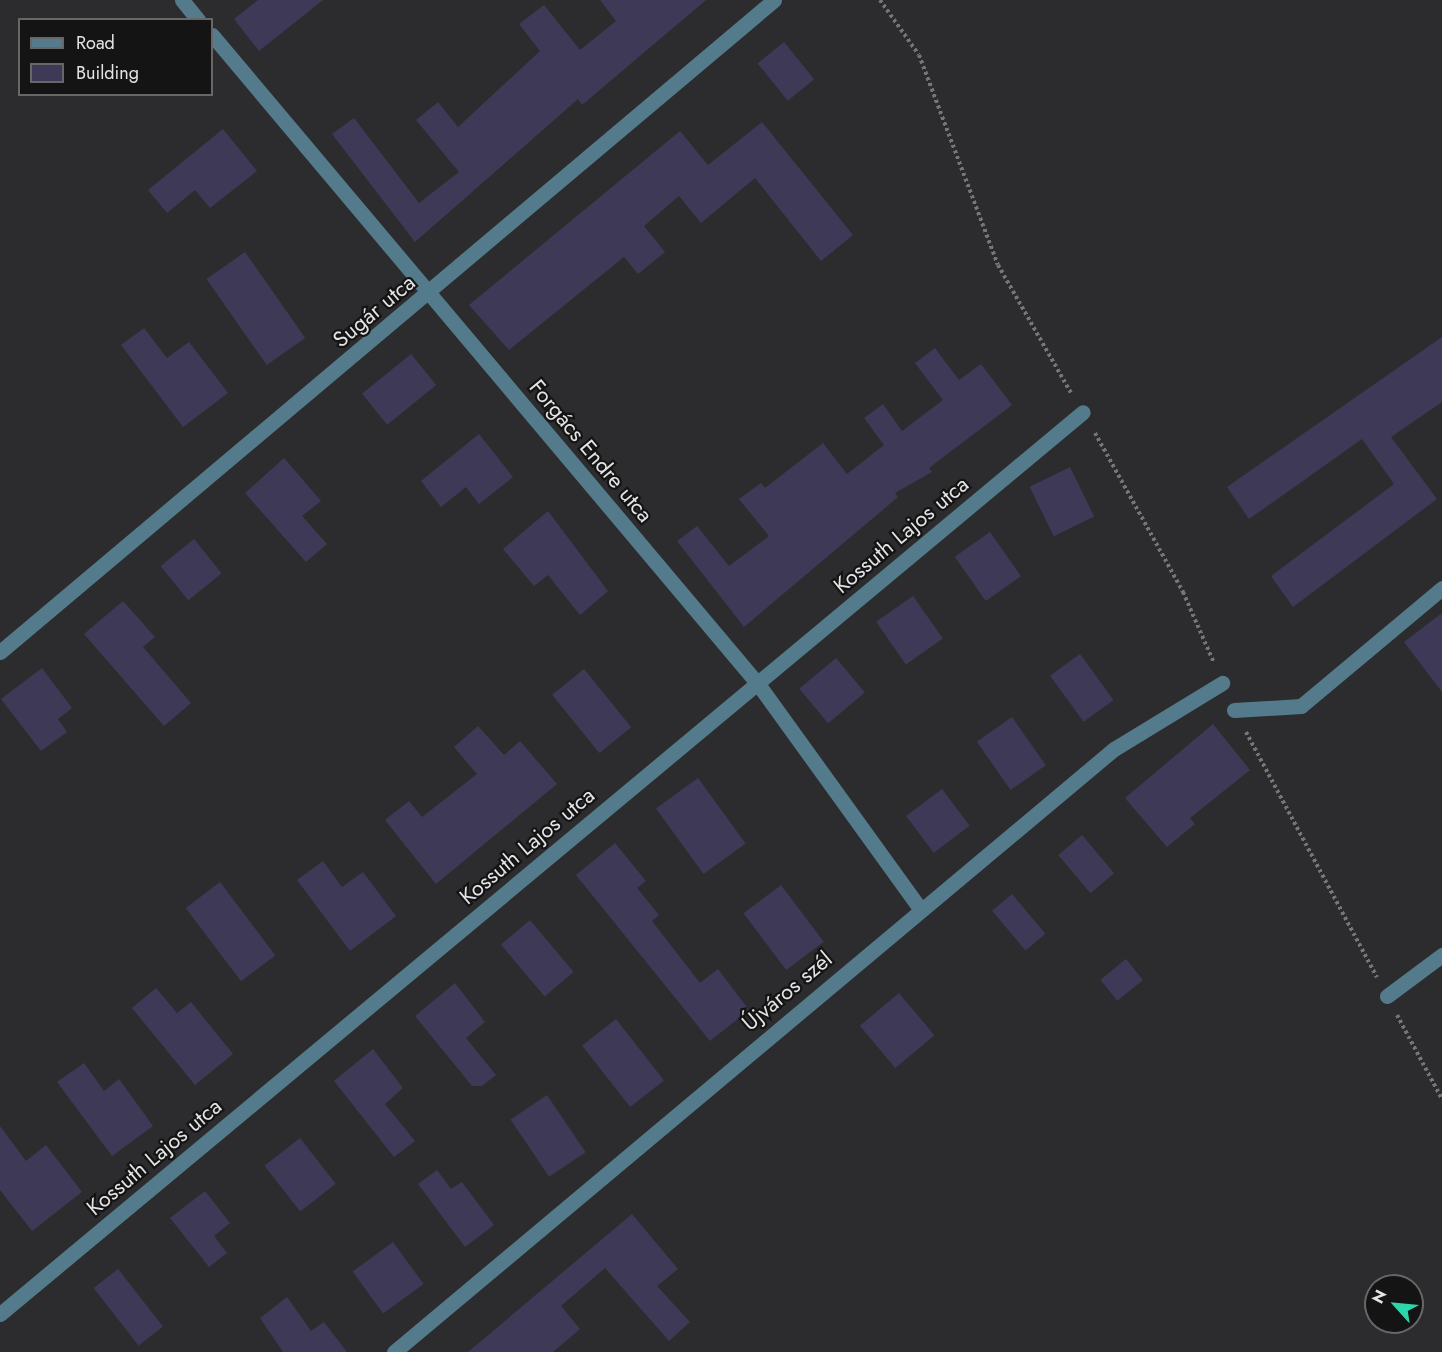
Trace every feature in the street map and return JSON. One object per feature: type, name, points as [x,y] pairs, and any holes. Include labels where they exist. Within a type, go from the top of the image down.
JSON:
[{"type":"street","points":[[182,0],[196,18]]},
{"type":"street","name":"Sugár utca","points":[[0,652],[430,294],[774,0]]},
{"type":"street","name":"Forgács Endre utca","points":[[213,36],[758,684],[920,909]]},
{"type":"street","name":"Kossuth Lajos utca","points":[[0,1314],[1083,412]]},
{"type":"street","points":[[1234,710],[1301,706],[1442,588]]},
{"type":"street","name":"Újváros szél","points":[[394,1352],[920,909],[1114,749],[1222,683]]},
{"type":"street","points":[[1387,996],[1442,955]]},
{"type":"path","points":[[880,0],[919,55],[998,265],[1184,592],[1222,683]]},
{"type":"path","points":[[1234,710],[1442,1100]]},
{"type":"building","points":[[258,0],[323,0],[259,51],[234,19]]},
{"type":"building","points":[[600,0],[706,0],[582,105],[578,99],[415,242],[332,134],[354,118],[419,203],[459,172],[416,120],[438,102],[458,127],[540,51],[519,24],[544,5],[580,50],[616,21]]},
{"type":"building","points":[[784,42],[814,79],[788,101],[758,63]]},
{"type":"building","points":[[762,122],[853,235],[821,261],[755,178],[701,223],[679,196],[644,226],[665,252],[638,274],[624,257],[509,350],[469,305],[680,131],[708,165]]},
{"type":"building","points":[[223,129],[257,171],[210,208],[195,190],[167,213],[148,190]]},
{"type":"building","points":[[245,252],[305,338],[267,365],[206,279]]},
{"type":"building","points":[[144,328],[167,358],[189,342],[228,393],[183,427],[121,345]]},
{"type":"building","points":[[1442,337],[1442,402],[1391,437],[1437,499],[1293,607],[1271,576],[1394,484],[1362,439],[1249,519],[1227,487]]},
{"type":"building","points":[[935,348],[959,380],[981,364],[1012,405],[929,468],[932,472],[895,493],[898,497],[744,627],[677,541],[697,526],[729,566],[769,536],[739,499],[761,483],[765,488],[823,443],[847,474],[884,445],[864,418],[883,404],[902,431],[943,400],[915,363]]},
{"type":"building","points":[[411,354],[436,385],[387,425],[362,394]]},
{"type":"building","points":[[479,434],[513,477],[479,504],[466,487],[441,507],[421,481]]},
{"type":"building","points":[[284,458],[321,501],[302,516],[327,544],[306,562],[245,493]]},
{"type":"building","points":[[1070,467],[1094,516],[1054,536],[1030,487]]},
{"type":"building","points":[[548,511],[608,591],[580,615],[548,575],[534,586],[503,549]]},
{"type":"building","points":[[990,532],[1021,576],[986,601],[955,557]]},
{"type":"building","points":[[194,539],[222,573],[188,600],[161,566]]},
{"type":"building","points":[[913,596],[943,639],[906,664],[876,622]]},
{"type":"building","points":[[123,601],[155,637],[143,647],[191,703],[164,726],[84,634]]},
{"type":"building","points":[[1442,613],[1442,692],[1404,642]]},
{"type":"building","points":[[1080,654],[1114,700],[1084,722],[1050,676]]},
{"type":"building","points":[[836,658],[865,692],[828,723],[799,689]]},
{"type":"building","points":[[42,668],[72,708],[58,719],[67,732],[41,751],[1,699]]},
{"type":"building","points":[[584,669],[631,727],[599,753],[552,695]]},
{"type":"building","points":[[1012,717],[1046,765],[1011,790],[977,742]]},
{"type":"building","points":[[1213,724],[1250,770],[1190,818],[1195,824],[1167,847],[1125,798]]},
{"type":"building","points":[[478,726],[504,755],[520,741],[557,784],[436,884],[385,820],[409,801],[422,817],[477,774],[454,747]]},
{"type":"building","points":[[698,778],[746,844],[704,874],[656,809]]},
{"type":"building","points":[[942,789],[970,826],[934,853],[906,816]]},
{"type":"building","points":[[1082,835],[1114,873],[1090,893],[1058,855]]},
{"type":"building","points":[[615,843],[646,881],[637,888],[659,915],[652,921],[700,983],[718,969],[749,1010],[710,1041],[576,875]]},
{"type":"building","points":[[323,861],[342,887],[363,872],[396,916],[350,951],[297,880]]},
{"type":"building","points":[[220,882],[275,955],[241,981],[186,908]]},
{"type":"building","points":[[781,885],[824,942],[786,970],[743,913]]},
{"type":"building","points":[[1012,894],[1045,934],[1026,951],[992,911]]},
{"type":"building","points":[[530,920],[574,972],[545,997],[501,944]]},
{"type":"building","points":[[1126,959],[1143,980],[1117,1001],[1100,980]]},
{"type":"building","points":[[455,983],[485,1022],[466,1038],[496,1075],[482,1086],[472,1086],[415,1016]]},
{"type":"building","points":[[156,988],[177,1013],[191,1002],[233,1054],[195,1085],[132,1008]]},
{"type":"building","points":[[899,993],[934,1035],[895,1068],[860,1026]]},
{"type":"building","points":[[616,1019],[664,1080],[630,1107],[582,1045]]},
{"type":"building","points":[[373,1049],[403,1088],[385,1104],[415,1141],[394,1157],[334,1081]]},
{"type":"building","points":[[84,1063],[104,1091],[119,1079],[153,1126],[112,1156],[57,1082]]},
{"type":"building","points":[[547,1095],[586,1152],[549,1177],[511,1120]]},
{"type":"building","points":[[0,1126],[26,1161],[46,1145],[82,1192],[32,1231],[0,1190]]},
{"type":"building","points":[[300,1138],[336,1184],[300,1211],[265,1166]]},
{"type":"building","points":[[437,1170],[451,1189],[462,1182],[494,1225],[465,1247],[418,1184]]},
{"type":"building","points":[[205,1191],[230,1223],[214,1236],[227,1253],[209,1267],[170,1218]]},
{"type":"building","points":[[632,1214],[678,1269],[657,1286],[690,1322],[669,1341],[605,1268],[561,1306],[580,1329],[553,1352],[468,1352]]},
{"type":"building","points":[[393,1242],[424,1284],[383,1313],[353,1271]]},
{"type":"building","points":[[118,1269],[163,1327],[139,1346],[94,1288]]},
{"type":"building","points":[[287,1297],[311,1331],[324,1322],[347,1352],[283,1352],[260,1318]]}]
